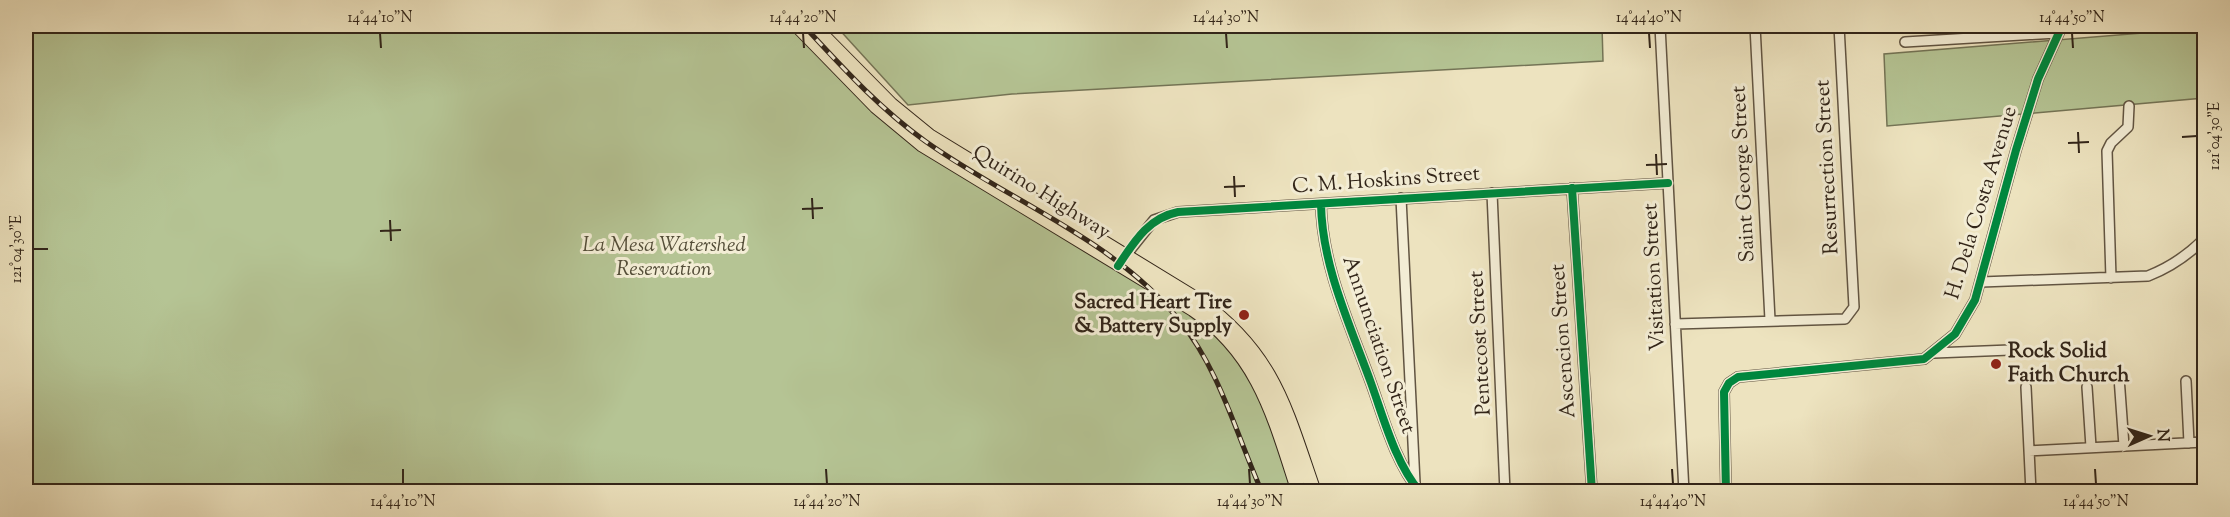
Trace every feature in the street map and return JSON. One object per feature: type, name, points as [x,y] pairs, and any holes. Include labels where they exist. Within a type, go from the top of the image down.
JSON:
[{"type":"main road","name":"Quirino Highway","points":[[798,26],[876,106],[923,145],[1221,316],[1250,346],[1266,368],[1277,389],[1314,492]]},
{"type":"main road","name":"Quirino Highway","points":[[813,26],[891,105],[929,136],[1122,261],[1193,309],[1230,338],[1254,370],[1266,395],[1299,492]]},
{"type":"street","name":"Visitation Street","points":[[1660,26],[1684,492]]},
{"type":"street","name":"Saint George Street","points":[[1755,26],[1770,320]]},
{"type":"street","name":"Resurrection Street","points":[[1770,320],[1845,319],[1854,308],[1839,26]]},
{"type":"street","points":[[1905,42],[2060,29]]},
{"type":"street","name":"H. Dela Costa Avenue","points":[[1726,492],[1724,392],[1729,383],[1738,376],[1924,359],[1934,354],[1955,334],[1975,300],[2006,184],[2038,79],[2060,29]]},
{"type":"street","points":[[2112,278],[2107,151],[2111,142],[2128,127],[2131,118],[2129,106]]},
{"type":"street","name":"C. M. Hoskins Street","points":[[1122,261],[1148,225],[1170,214],[1668,183]]},
{"type":"street","name":"Ascencion Street","points":[[1572,188],[1592,492]]},
{"type":"street","name":"Pentecost Street","points":[[1492,193],[1505,492]]},
{"type":"street","points":[[1401,198],[1418,489]]},
{"type":"street","name":"Annunciation Street","points":[[1321,204],[1323,238],[1332,274],[1394,446],[1418,489]]},
{"type":"street","points":[[1981,282],[2148,276],[2168,268],[2187,256],[2205,239]]},
{"type":"street","points":[[1676,324],[1770,320]]},
{"type":"street","points":[[1934,354],[2010,350]]},
{"type":"street","points":[[2119,376],[2124,446]]},
{"type":"street","points":[[2186,381],[2189,443]]},
{"type":"street","points":[[2026,387],[2031,492]]},
{"type":"street","points":[[2087,387],[2091,447]]},
{"type":"street","points":[[2029,450],[2205,442]]},
{"type":"green space","name":"La Mesa Watershed Reservation","points":[[26,26],[798,26],[835,65],[1193,309],[1241,353],[1303,491],[26,491]]},
{"type":"green space","points":[[836,26],[1602,26],[1603,61],[1012,94],[908,105]]},
{"type":"green space","points":[[2204,28],[2204,98],[1887,126],[1884,54]]},
{"type":"railway","points":[[804,26],[832,57],[892,115],[925,141],[957,163],[1092,244],[1124,266],[1153,292],[1179,320],[1206,360],[1262,492]]},
{"type":"cycle path","points":[[1726,492],[1724,392],[1729,383],[1738,377],[1924,359],[1955,334],[1975,300],[2038,79],[2062,26]]},
{"type":"cycle path","points":[[1118,266],[1136,240],[1150,225],[1167,215],[1178,212],[1668,183]]},
{"type":"cycle path","points":[[1572,188],[1592,492]]},
{"type":"cycle path","points":[[1321,204],[1326,250],[1338,295],[1391,440],[1411,480],[1420,492]]},
{"type":"place","name":"Sacred Heart Tire & Battery Supply","points":[[1244,315]]},
{"type":"place","name":"Rock Solid Faith Church","points":[[1996,364]]}]
